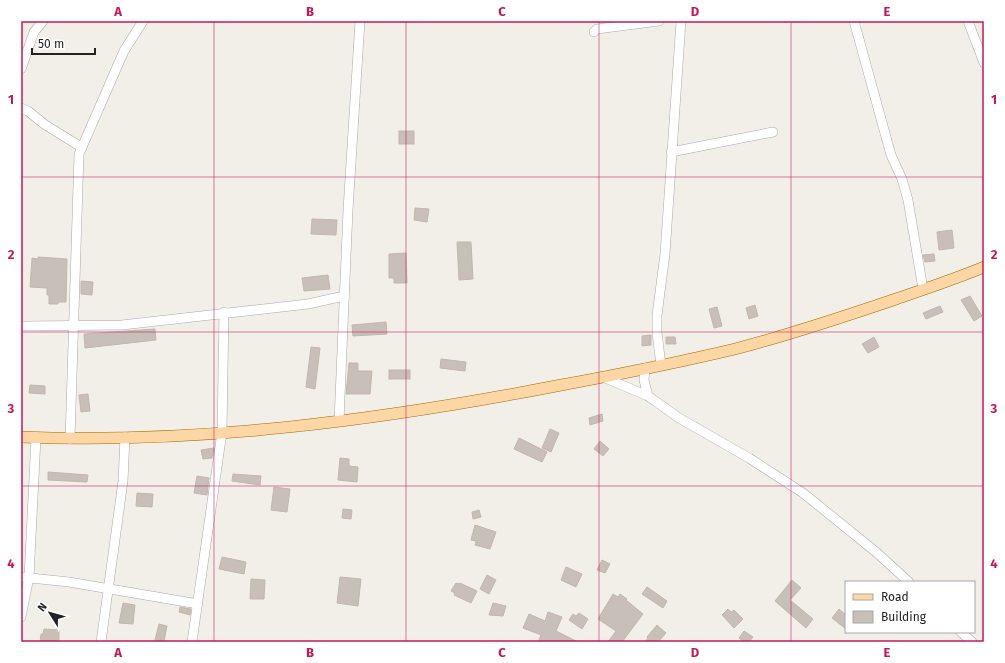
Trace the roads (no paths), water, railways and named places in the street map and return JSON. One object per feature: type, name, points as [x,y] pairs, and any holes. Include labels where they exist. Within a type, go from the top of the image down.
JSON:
[{"type":"main road","points":[[21,437],[70,439],[222,432],[339,421],[426,409],[603,377],[736,348],[924,289],[984,267]]},
{"type":"street","points":[[21,69],[34,32],[43,21]]},
{"type":"street","points":[[70,439],[79,154],[124,51],[143,21]]},
{"type":"street","points":[[339,421],[344,296],[360,21]]},
{"type":"street","points":[[594,32],[597,29],[659,21]]},
{"type":"street","points":[[854,21],[891,156],[902,178],[908,200],[924,289]]},
{"type":"street","points":[[968,21],[984,63]]},
{"type":"street","points":[[661,365],[657,333],[657,315],[665,254],[678,22]]},
{"type":"street","points":[[21,108],[28,111],[44,124],[81,147]]},
{"type":"street","points":[[671,152],[773,132]]},
{"type":"street","points":[[26,326],[122,324],[308,304],[344,296]]},
{"type":"street","points":[[192,642],[222,432],[224,312]]},
{"type":"street","points":[[645,368],[644,380],[648,396]]},
{"type":"street","points":[[603,377],[648,396],[679,418],[749,458],[803,493],[876,552],[908,581]]},
{"type":"street","points":[[102,642],[123,481],[124,437]]},
{"type":"street","points":[[21,617],[36,438]]},
{"type":"street","points":[[25,577],[198,604]]},
{"type":"street","points":[[963,633],[972,642]]}]
